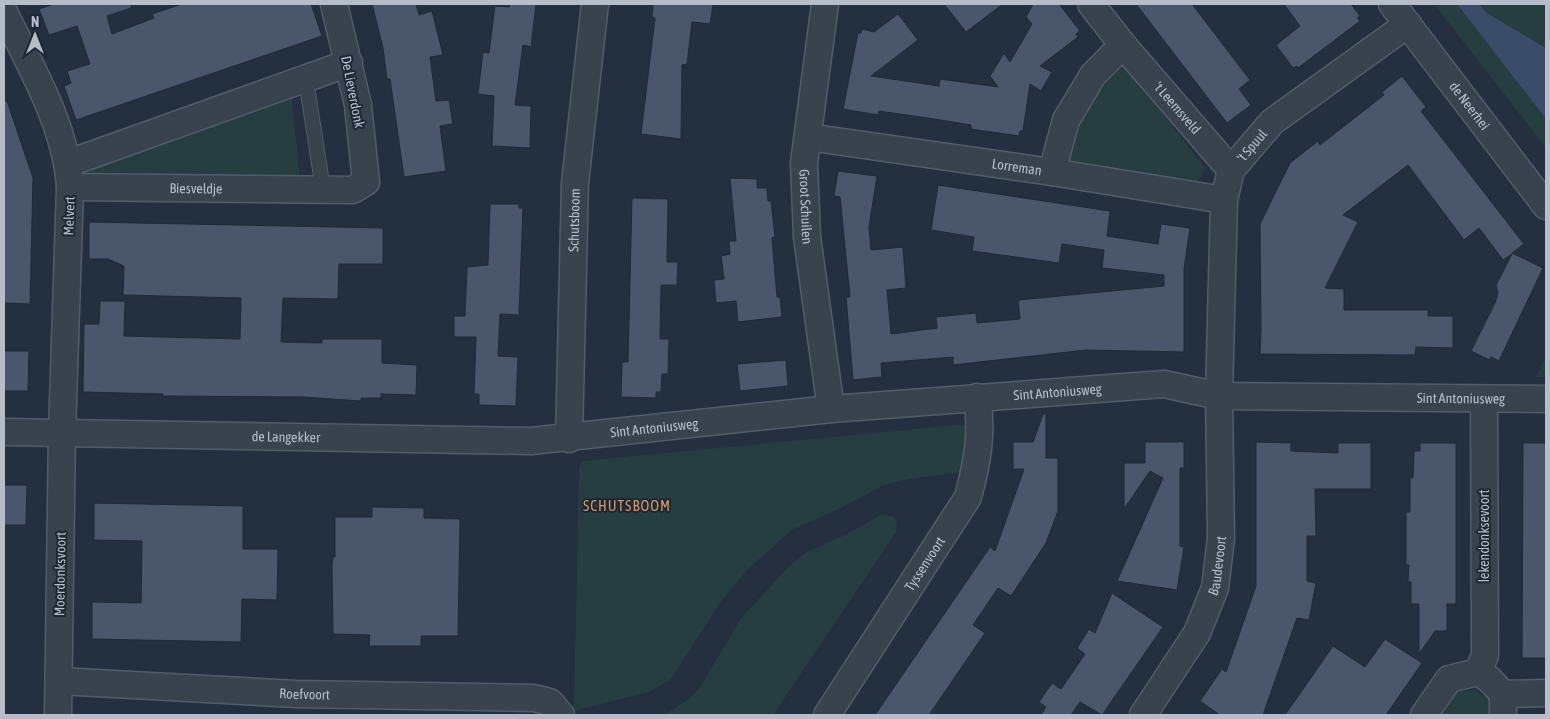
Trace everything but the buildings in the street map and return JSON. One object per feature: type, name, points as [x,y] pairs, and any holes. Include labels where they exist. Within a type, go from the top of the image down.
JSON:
[{"type":"street","name":"De Lieverdonk","points":[[334,4],[358,105],[366,182]]},
{"type":"street","name":"Schutsboom","points":[[569,439],[575,183],[595,4]]},
{"type":"street","name":"Groot Schuilen","points":[[825,4],[804,163],[806,237],[832,409]]},
{"type":"street","name":"'t Leemsveld","points":[[1091,4],[1123,45],[1230,170]]},
{"type":"street","name":"Melvert","points":[[4,12],[44,94],[69,175],[62,433]]},
{"type":"street","name":"'t Spuul","points":[[1219,396],[1224,200],[1230,170],[1272,122],[1400,14]]},
{"type":"street","name":"de Neerhei","points":[[1400,14],[1546,206]]},
{"type":"street","points":[[1052,172],[1066,120],[1093,75],[1123,45]]},
{"type":"street","points":[[69,175],[349,64]]},
{"type":"street","name":"Lorreman","points":[[808,137],[1052,172],[1224,200]]},
{"type":"street","name":"Biesveldje","points":[[69,175],[353,190],[366,182]]},
{"type":"street","name":"Sint Antoniusweg","points":[[569,439],[832,409],[1164,384],[1219,396],[1546,399]]},
{"type":"street","name":"Baudevoort","points":[[1144,715],[1198,633],[1215,588],[1221,538],[1219,396]]},
{"type":"street","name":"Tyssenvoort","points":[[835,712],[968,498],[976,466],[980,437],[980,416],[976,397]]},
{"type":"street","name":"Iekendonksevoort","points":[[1478,672],[1484,655],[1484,398]]},
{"type":"street","name":"de Langekker","points":[[4,432],[530,442],[569,439]]},
{"type":"street","name":"Moerdonksvoort","points":[[58,715],[62,433]]},
{"type":"street","points":[[1424,715],[1449,679],[1478,672],[1489,679],[1503,705],[1546,693]]},
{"type":"street","name":"Roefvoort","points":[[59,681],[297,705],[534,698],[556,709]]},
{"type":"lane","points":[[306,80],[323,189]]},
{"type":"green space","points":[[1434,4],[1457,4],[1546,119],[1546,148]]},
{"type":"green space","points":[[1479,4],[1546,4],[1546,48],[1487,13]]},
{"type":"green space","points":[[1125,65],[1205,168],[1198,182],[1063,162],[1064,150],[1093,96]]},
{"type":"green space","points":[[292,99],[300,180],[91,175],[91,166]]},
{"type":"green space","points":[[1546,356],[1546,377],[1536,377]]},
{"type":"green space","points":[[967,424],[968,471],[902,480],[882,486],[837,510],[793,529],[747,570],[719,604],[671,679],[649,692],[574,711],[579,467],[582,461]]},
{"type":"green space","points":[[882,514],[895,517],[897,524],[896,532],[773,715],[664,715],[689,699],[700,687],[740,620],[788,567],[807,552],[849,533]]},
{"type":"green space","points":[[1475,690],[1491,702],[1491,715],[1443,715],[1458,691]]},
{"type":"water","points":[[1457,4],[1479,4],[1487,13],[1546,48],[1546,119]]},
{"type":"district","name":"SCHUTSBOOM","points":[[627,505]]}]
